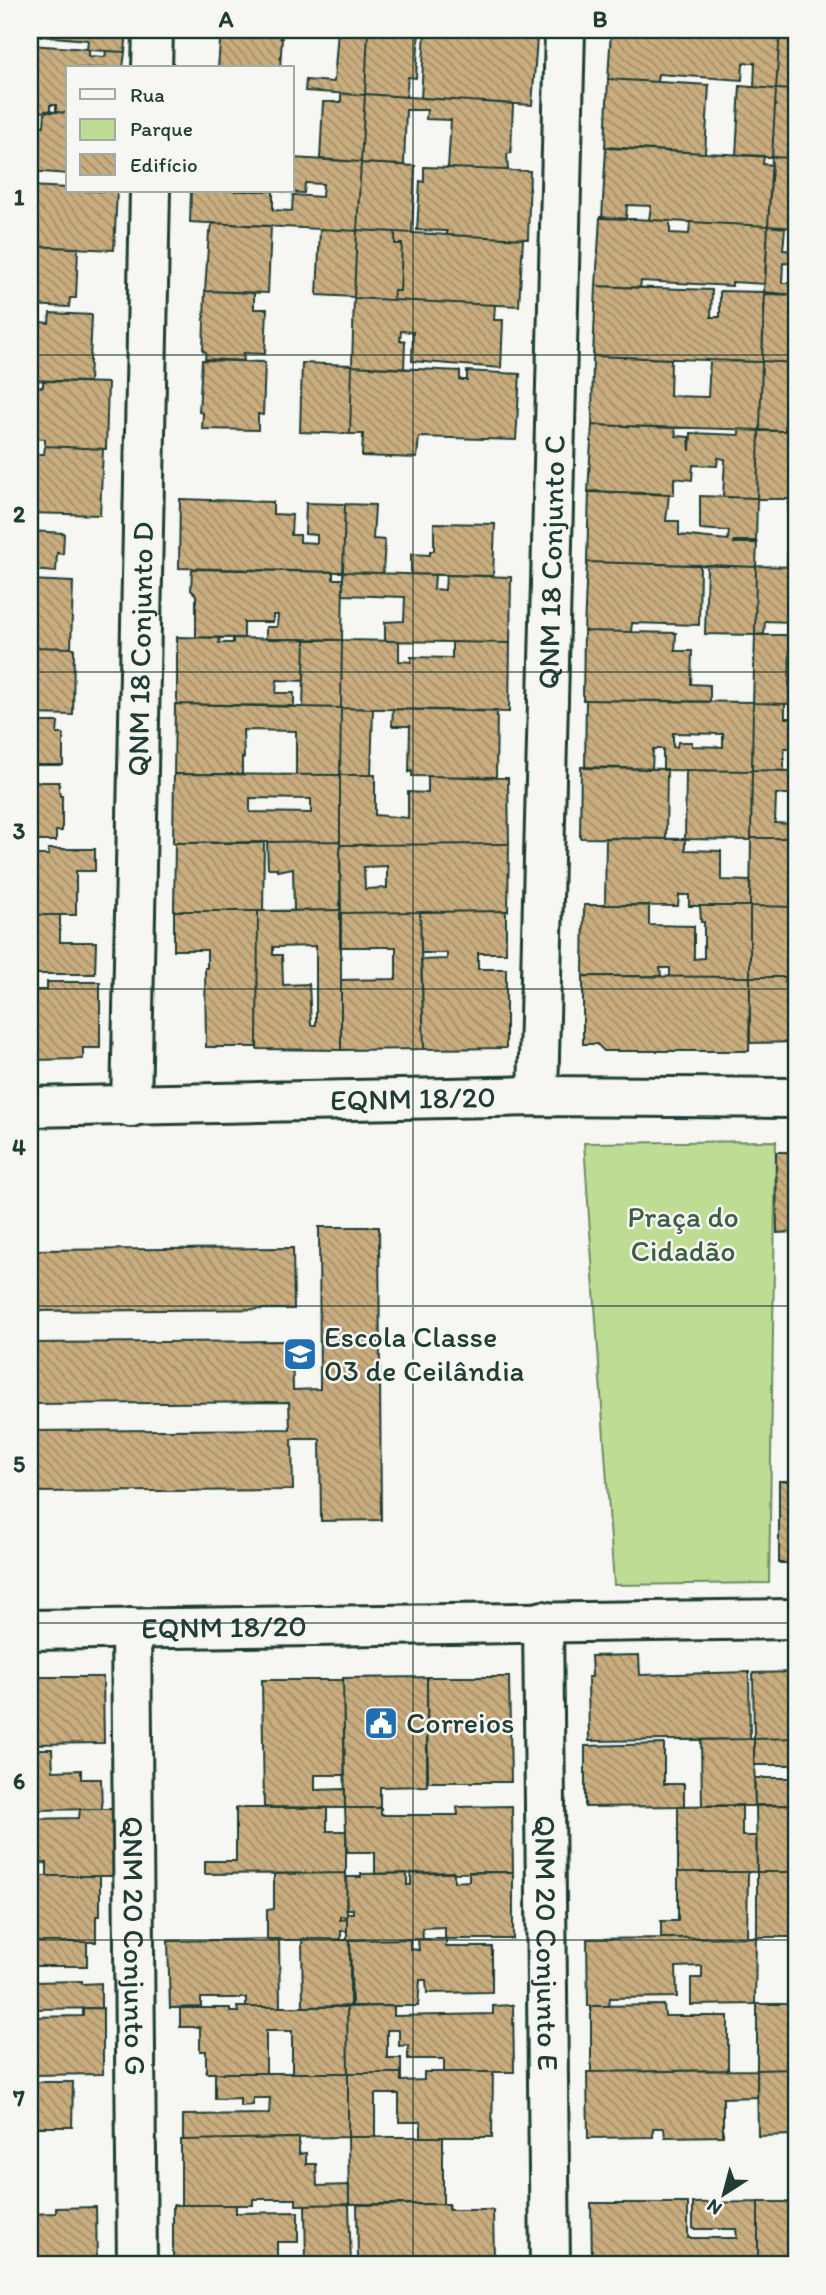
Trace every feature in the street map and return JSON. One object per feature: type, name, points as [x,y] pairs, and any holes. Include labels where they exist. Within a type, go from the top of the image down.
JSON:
[{"type":"street","points":[[152,66],[153,30]]},
{"type":"street","name":"QNM 18 Conjunto C","points":[[538,1096],[565,30]]},
{"type":"street","name":"QNM 18 Conjunto D","points":[[131,1107],[150,192]]},
{"type":"street","name":"EQNM 18/20","points":[[30,1107],[131,1107],[538,1096],[796,1098]]},
{"type":"street","name":"EQNM 18/20","points":[[30,1630],[796,1619]]},
{"type":"street","name":"QNM 20 Conjunto E","points":[[543,1621],[550,2265]]},
{"type":"street","name":"QNM 20 Conjunto G","points":[[131,1628],[136,2265]]},
{"type":"green space","name":"Praça do Cidadão","points":[[776,1141],[769,1583],[614,1585],[584,1143]]},
{"type":"building","points":[[30,30],[127,30],[125,52],[89,50],[88,40],[30,35]]},
{"type":"building","points":[[221,30],[280,30],[280,66],[218,66]]},
{"type":"building","points":[[338,30],[368,30],[365,95],[305,91],[306,80],[334,82]]},
{"type":"building","points":[[368,30],[419,31],[416,78],[408,77],[406,97],[365,94]]},
{"type":"building","points":[[391,30],[516,30],[516,37]]},
{"type":"building","points":[[611,30],[780,30],[776,89],[754,87],[755,63],[743,63],[742,80],[658,74],[657,82],[608,79]]},
{"type":"building","points":[[780,30],[796,30],[796,90],[776,89]]},
{"type":"building","points":[[425,31],[537,38],[532,105],[421,98]]},
{"type":"building","points":[[30,45],[87,49],[89,56],[105,57],[106,51],[125,52],[123,66],[66,66],[66,113],[56,112],[56,105],[50,105],[50,112],[30,111]]},
{"type":"building","points":[[608,79],[709,85],[705,153],[605,147]]},
{"type":"building","points":[[740,86],[776,89],[772,157],[736,155]]},
{"type":"building","points":[[776,89],[796,90],[796,158],[772,157]]},
{"type":"building","points":[[341,94],[365,95],[361,162],[320,159],[323,102],[341,102]]},
{"type":"building","points":[[365,94],[513,104],[511,153],[507,154],[508,170],[448,168],[451,120],[426,119],[427,110],[406,110],[404,165],[361,163]]},
{"type":"building","points":[[45,111],[66,113],[66,174],[30,171],[30,125],[44,126]]},
{"type":"building","points":[[606,148],[764,156],[763,164],[772,165],[768,226],[649,220],[651,206],[627,205],[626,219],[602,218]]},
{"type":"building","points":[[772,157],[796,158],[796,228],[768,226]]},
{"type":"building","points":[[294,158],[361,162],[357,231],[190,222],[191,192],[273,192],[273,210],[292,211],[293,195],[322,197],[323,184],[305,183],[304,193],[283,192],[294,192]]},
{"type":"building","points":[[361,163],[415,166],[412,233],[357,230]]},
{"type":"building","points":[[424,167],[530,171],[528,239],[447,235],[447,231],[417,230],[420,181],[424,182]]},
{"type":"building","points":[[30,186],[66,188],[66,192],[117,192],[114,250],[30,246]]},
{"type":"building","points":[[600,217],[670,221],[670,233],[689,234],[690,222],[768,226],[765,284],[732,282],[732,286],[641,281],[640,288],[596,286]]},
{"type":"building","points":[[212,223],[271,226],[268,293],[205,291]]},
{"type":"building","points":[[768,226],[785,228],[783,250],[796,251],[796,264],[783,263],[782,283],[796,283],[796,295],[764,292]]},
{"type":"building","points":[[320,229],[357,231],[354,297],[317,295]]},
{"type":"building","points":[[357,230],[395,232],[395,244],[402,244],[400,291],[394,291],[393,300],[354,298]]},
{"type":"building","points":[[395,232],[523,239],[519,306],[393,300],[394,291],[400,291],[402,244],[395,244]]},
{"type":"building","points":[[30,246],[78,248],[76,298],[70,298],[69,307],[30,305]]},
{"type":"building","points":[[596,286],[712,290],[711,317],[720,317],[720,291],[764,292],[762,362],[593,356]]},
{"type":"building","points":[[205,291],[254,293],[254,309],[267,309],[265,354],[243,353],[244,361],[205,359]]},
{"type":"building","points":[[765,294],[796,295],[796,363],[762,361]]},
{"type":"building","points":[[354,298],[495,305],[494,320],[503,320],[501,368],[412,361],[413,332],[401,331],[400,341],[405,341],[404,369],[352,366]]},
{"type":"building","points":[[30,312],[40,313],[40,322],[49,323],[50,313],[92,315],[89,382],[30,380]]},
{"type":"building","points":[[593,356],[671,359],[670,396],[708,397],[710,361],[762,362],[760,430],[592,425]]},
{"type":"building","points":[[202,360],[265,362],[263,415],[258,414],[258,430],[202,429],[203,413],[199,412]]},
{"type":"building","points":[[762,361],[796,363],[796,397],[787,396],[785,431],[760,430]]},
{"type":"building","points":[[302,363],[352,365],[350,434],[300,432]]},
{"type":"building","points":[[352,366],[460,371],[460,380],[467,380],[467,371],[520,374],[516,440],[419,437],[417,458],[362,456],[363,434],[350,434]]},
{"type":"building","points":[[43,381],[108,383],[106,449],[45,446],[45,439],[30,438],[30,386],[43,387]]},
{"type":"building","points":[[788,400],[796,400],[796,431],[787,431]]},
{"type":"building","points":[[592,425],[675,428],[676,436],[689,437],[690,451],[691,433],[739,435],[739,430],[759,431],[757,498],[723,497],[725,459],[718,458],[717,466],[693,465],[692,480],[674,478],[674,495],[588,492]]},
{"type":"building","points":[[759,431],[796,431],[796,499],[757,499]]},
{"type":"building","points":[[45,446],[103,449],[100,515],[30,513],[30,454],[44,454]]},
{"type":"building","points":[[589,491],[669,494],[666,521],[679,521],[679,535],[728,540],[729,531],[700,529],[700,496],[757,498],[756,541],[734,541],[757,543],[756,567],[587,562]]},
{"type":"building","points":[[180,499],[273,502],[273,514],[292,515],[291,535],[300,535],[300,542],[317,543],[317,535],[305,534],[306,503],[345,504],[343,572],[179,568]]},
{"type":"building","points":[[789,499],[796,499],[796,567],[787,566]]},
{"type":"building","points":[[345,504],[375,505],[373,539],[385,540],[383,573],[343,572]]},
{"type":"building","points":[[434,523],[495,524],[493,576],[411,574],[411,554],[430,555],[430,551],[434,551]]},
{"type":"building","points":[[30,531],[64,533],[63,554],[57,553],[56,572],[30,570]]},
{"type":"building","points":[[587,562],[700,565],[699,625],[632,623],[631,632],[584,631]]},
{"type":"building","points":[[707,565],[756,567],[755,635],[705,634]]},
{"type":"building","points":[[756,566],[796,567],[796,616],[791,616],[790,622],[765,621],[764,634],[755,635]]},
{"type":"building","points":[[192,569],[333,572],[333,579],[343,579],[342,640],[266,639],[266,627],[277,627],[278,615],[273,615],[273,622],[244,622],[244,638],[196,637],[196,595],[191,590]]},
{"type":"building","points":[[343,572],[435,575],[434,589],[445,590],[446,575],[511,577],[510,643],[385,641],[385,622],[404,621],[405,597],[343,595]]},
{"type":"building","points":[[30,580],[73,582],[71,648],[30,647]]},
{"type":"building","points":[[584,631],[676,633],[675,651],[692,651],[691,684],[710,685],[710,702],[583,700]]},
{"type":"building","points":[[755,635],[790,635],[789,704],[753,703]]},
{"type":"building","points":[[177,637],[220,638],[219,643],[233,643],[233,638],[305,639],[304,681],[277,680],[276,693],[294,693],[294,706],[177,704]]},
{"type":"building","points":[[305,639],[342,640],[341,708],[303,707]]},
{"type":"building","points":[[342,640],[399,641],[399,661],[411,662],[411,657],[452,658],[452,642],[510,643],[509,712],[341,708]]},
{"type":"building","points":[[31,647],[74,648],[73,715],[30,714]]},
{"type":"building","points":[[586,700],[753,702],[752,771],[663,770],[663,749],[653,749],[652,769],[585,768]],"holes":[[[673,733],[723,734],[723,747],[692,746],[692,742],[678,742],[677,747],[673,747]]]},
{"type":"building","points":[[753,703],[785,704],[785,718],[796,718],[796,748],[784,748],[784,771],[752,770]]},
{"type":"building","points":[[175,704],[341,708],[340,775],[296,775],[296,731],[243,730],[242,774],[174,774]]},
{"type":"building","points":[[341,708],[373,709],[371,775],[340,775]]},
{"type":"building","points":[[393,709],[497,711],[496,777],[412,776],[412,771],[409,772],[410,726],[392,726]]},
{"type":"building","points":[[30,722],[58,722],[57,734],[63,734],[63,765],[30,765]]},
{"type":"building","points":[[581,767],[667,769],[666,839],[580,838]]},
{"type":"building","points":[[686,770],[752,771],[751,840],[685,839]]},
{"type":"building","points":[[752,770],[796,771],[796,806],[795,794],[776,794],[775,823],[793,824],[793,838],[751,838]]},
{"type":"building","points":[[174,774],[340,775],[340,841],[173,843]],"holes":[[[250,798],[311,799],[311,813],[250,812]]]},
{"type":"building","points":[[340,775],[375,775],[375,815],[408,818],[408,792],[428,793],[428,776],[508,778],[509,844],[340,845]]},
{"type":"building","points":[[30,782],[59,782],[62,796],[62,831],[56,831],[56,841],[30,841]]},
{"type":"building","points":[[606,838],[685,839],[685,850],[721,851],[721,880],[750,881],[750,906],[689,906],[689,895],[679,895],[678,906],[605,905]]},
{"type":"building","points":[[751,838],[796,838],[796,907],[750,906]]},
{"type":"building","points":[[340,841],[341,910],[294,911],[293,868],[277,871],[277,868],[268,868],[267,842]]},
{"type":"building","points":[[175,843],[264,843],[263,911],[174,911]]},
{"type":"building","points":[[509,844],[508,911],[340,913],[340,845]],"holes":[[[387,866],[387,888],[365,889],[364,867]]]},
{"type":"building","points":[[48,849],[95,849],[95,871],[76,871],[76,915],[30,915],[30,855],[49,855]]},
{"type":"building","points":[[584,905],[649,905],[649,925],[694,926],[694,959],[704,958],[704,922],[701,922],[700,906],[750,906],[750,977],[670,977],[670,968],[660,968],[661,976],[583,976]]},
{"type":"building","points":[[750,906],[796,907],[796,977],[750,977]]},
{"type":"building","points":[[341,910],[341,1050],[257,1049],[258,911]],"holes":[[[316,946],[316,1025],[311,1025],[309,984],[283,985],[282,955],[273,955],[273,947]]]},
{"type":"building","points":[[174,911],[258,911],[257,1047],[206,1047],[207,950],[174,950]]},
{"type":"building","points":[[506,911],[506,953],[478,953],[478,969],[506,969],[506,1048],[424,1049],[421,960],[447,959],[447,953],[421,953],[420,912]]},
{"type":"building","points":[[420,912],[424,1049],[341,1050],[341,980],[396,979],[396,947],[340,947],[340,913]]},
{"type":"building","points":[[30,915],[60,915],[60,942],[96,942],[95,974],[30,974]]},
{"type":"building","points":[[583,976],[750,977],[749,1051],[604,1051],[597,1044],[583,1044]]},
{"type":"building","points":[[750,977],[786,977],[785,982],[796,982],[796,1042],[750,1043]]},
{"type":"building","points":[[30,982],[33,982],[33,990],[47,990],[47,982],[100,982],[100,1048],[83,1048],[83,1059],[30,1060]]},
{"type":"building","points":[[776,1152],[796,1152],[796,1232],[777,1233]]},
{"type":"building","points":[[319,1227],[379,1227],[381,1520],[321,1521],[320,1439],[292,1439],[293,1490],[30,1492],[30,1431],[290,1429],[289,1402],[30,1404],[30,1343],[292,1341],[293,1390],[320,1389]]},
{"type":"building","points":[[293,1248],[294,1309],[30,1311],[30,1250]]},
{"type":"building","points":[[779,1481],[796,1481],[796,1563],[779,1563]]},
{"type":"building","points":[[639,1655],[640,1675],[749,1672],[750,1739],[589,1741],[588,1677],[592,1677],[591,1656]]},
{"type":"building","points":[[796,1672],[796,1738],[754,1739],[753,1673]]},
{"type":"building","points":[[30,1677],[103,1677],[104,1743],[30,1744]]},
{"type":"building","points":[[427,1677],[509,1677],[511,1782],[428,1782]]},
{"type":"building","points":[[427,1677],[427,1786],[380,1787],[380,1808],[345,1808],[343,1678]]},
{"type":"building","points":[[262,1680],[343,1680],[345,1775],[315,1775],[315,1790],[345,1789],[345,1808],[264,1807]]},
{"type":"building","points":[[796,1738],[796,1765],[754,1765],[754,1739]]},
{"type":"building","points":[[754,1739],[755,1806],[702,1806],[701,1740]]},
{"type":"building","points":[[664,1744],[664,1784],[684,1784],[684,1806],[585,1807],[585,1746]]},
{"type":"building","points":[[30,1749],[52,1749],[53,1771],[81,1770],[81,1779],[101,1779],[102,1809],[30,1810]]},
{"type":"building","points":[[754,1778],[796,1778],[796,1805],[755,1806]]},
{"type":"building","points":[[742,1805],[742,1836],[756,1836],[757,1872],[678,1872],[678,1806]]},
{"type":"building","points":[[756,1805],[796,1805],[796,1872],[757,1872]]},
{"type":"building","points":[[512,1806],[513,1872],[375,1874],[375,1852],[347,1852],[345,1808],[381,1808],[381,1815],[458,1815],[457,1807]]},
{"type":"building","points":[[236,1808],[327,1808],[327,1831],[346,1831],[346,1873],[205,1874],[205,1861],[236,1861]]},
{"type":"building","points":[[80,1809],[113,1809],[113,1876],[47,1876],[47,1863],[30,1864],[30,1819],[79,1818]]},
{"type":"building","points":[[454,1872],[454,1882],[469,1881],[469,1872],[513,1872],[513,1939],[445,1939],[445,1927],[422,1928],[423,1939],[347,1940],[347,1913],[353,1913],[353,1909],[346,1909],[347,1877],[407,1873],[407,1885],[411,1885],[411,1873]]},
{"type":"building","points":[[678,1872],[748,1872],[747,1937],[661,1938],[661,1921],[678,1921]]},
{"type":"building","points":[[757,1872],[796,1872],[796,1937],[757,1937]]},
{"type":"building","points":[[346,1873],[347,1917],[340,1916],[340,1920],[347,1919],[347,1931],[341,1931],[341,1939],[267,1940],[267,1910],[274,1909],[274,1874]]},
{"type":"building","points":[[30,1876],[100,1876],[100,1916],[96,1916],[96,1942],[30,1942]]},
{"type":"building","points":[[756,1937],[755,2004],[691,2005],[691,1978],[702,1978],[702,1966],[676,1967],[677,1997],[610,1998],[609,2006],[588,2006],[587,1939]]},
{"type":"building","points":[[279,1939],[280,2007],[246,2007],[246,1998],[201,1998],[201,2007],[170,2008],[168,1941]]},
{"type":"building","points":[[302,1939],[350,1940],[350,2006],[303,2007]]},
{"type":"building","points":[[410,1939],[410,1949],[419,1950],[418,1940],[423,1939],[446,1939],[446,1947],[492,1947],[492,1992],[427,1993],[426,1980],[420,1980],[418,2006],[352,2006],[350,1940]]},
{"type":"building","points":[[30,1942],[87,1942],[87,1966],[30,1966]]},
{"type":"building","points":[[82,1981],[82,1984],[101,1983],[101,2008],[30,2009],[30,1982]]},
{"type":"building","points":[[757,2004],[794,2004],[794,2069],[757,2070]]},
{"type":"building","points":[[513,2005],[514,2072],[444,2072],[444,2059],[408,2059],[408,2045],[399,2046],[399,2030],[387,2030],[387,2058],[401,2058],[401,2073],[348,2073],[347,2007],[394,2006],[394,2016],[493,2014],[493,2006]]},
{"type":"building","points":[[664,2005],[665,2016],[728,2016],[728,2070],[591,2072],[591,2006]]},
{"type":"building","points":[[237,2007],[347,2007],[348,2073],[292,2073],[292,2031],[266,2031],[266,2073],[206,2073],[206,2051],[200,2051],[200,2027],[180,2027],[180,2008],[230,2008],[230,2012],[238,2012]]},
{"type":"building","points":[[83,2008],[103,2008],[103,2074],[30,2075],[30,2017],[83,2016]]},
{"type":"building","points":[[796,2069],[796,2135],[758,2136],[757,2070]]},
{"type":"building","points":[[757,2070],[757,2097],[723,2098],[723,2136],[665,2137],[664,2128],[653,2128],[653,2137],[588,2138],[587,2072]]},
{"type":"building","points":[[424,2072],[493,2072],[492,2137],[421,2137],[421,2122],[399,2122],[399,2094],[375,2094],[375,2137],[348,2137],[348,2073],[401,2073],[401,2081],[424,2080]]},
{"type":"building","points":[[215,2073],[348,2073],[348,2137],[183,2140],[183,2115],[269,2114],[270,2098],[253,2098],[253,2105],[240,2106],[240,2098],[215,2099]]},
{"type":"building","points":[[30,2082],[73,2082],[72,2127],[30,2127]]},
{"type":"building","points":[[348,2137],[443,2137],[443,2204],[349,2204]]},
{"type":"building","points":[[299,2138],[299,2154],[306,2153],[306,2164],[316,2164],[317,2186],[349,2185],[349,2204],[296,2205],[296,2199],[253,2199],[253,2205],[181,2205],[181,2140]]},
{"type":"building","points":[[758,2202],[796,2202],[796,2265],[758,2265]]},
{"type":"building","points":[[758,2202],[758,2265],[672,2265],[671,2259],[613,2260],[613,2265],[592,2265],[591,2203],[688,2203],[688,2238],[737,2238],[736,2229],[693,2229],[693,2203]]},
{"type":"building","points":[[349,2204],[351,2265],[306,2265],[305,2205]]},
{"type":"building","points":[[449,2204],[449,2210],[493,2210],[494,2259],[473,2259],[473,2265],[404,2265],[404,2258],[358,2259],[357,2205]]},
{"type":"building","points":[[173,2205],[236,2205],[236,2213],[298,2212],[298,2242],[277,2242],[277,2265],[173,2265]]},
{"type":"building","points":[[96,2207],[97,2265],[30,2265],[30,2214],[56,2213],[56,2208]]},
{"type":"place","name":"Escola Classe 03 de Ceilândia","points":[[300,1354]]},
{"type":"place","name":"Correios","points":[[381,1723]]}]
